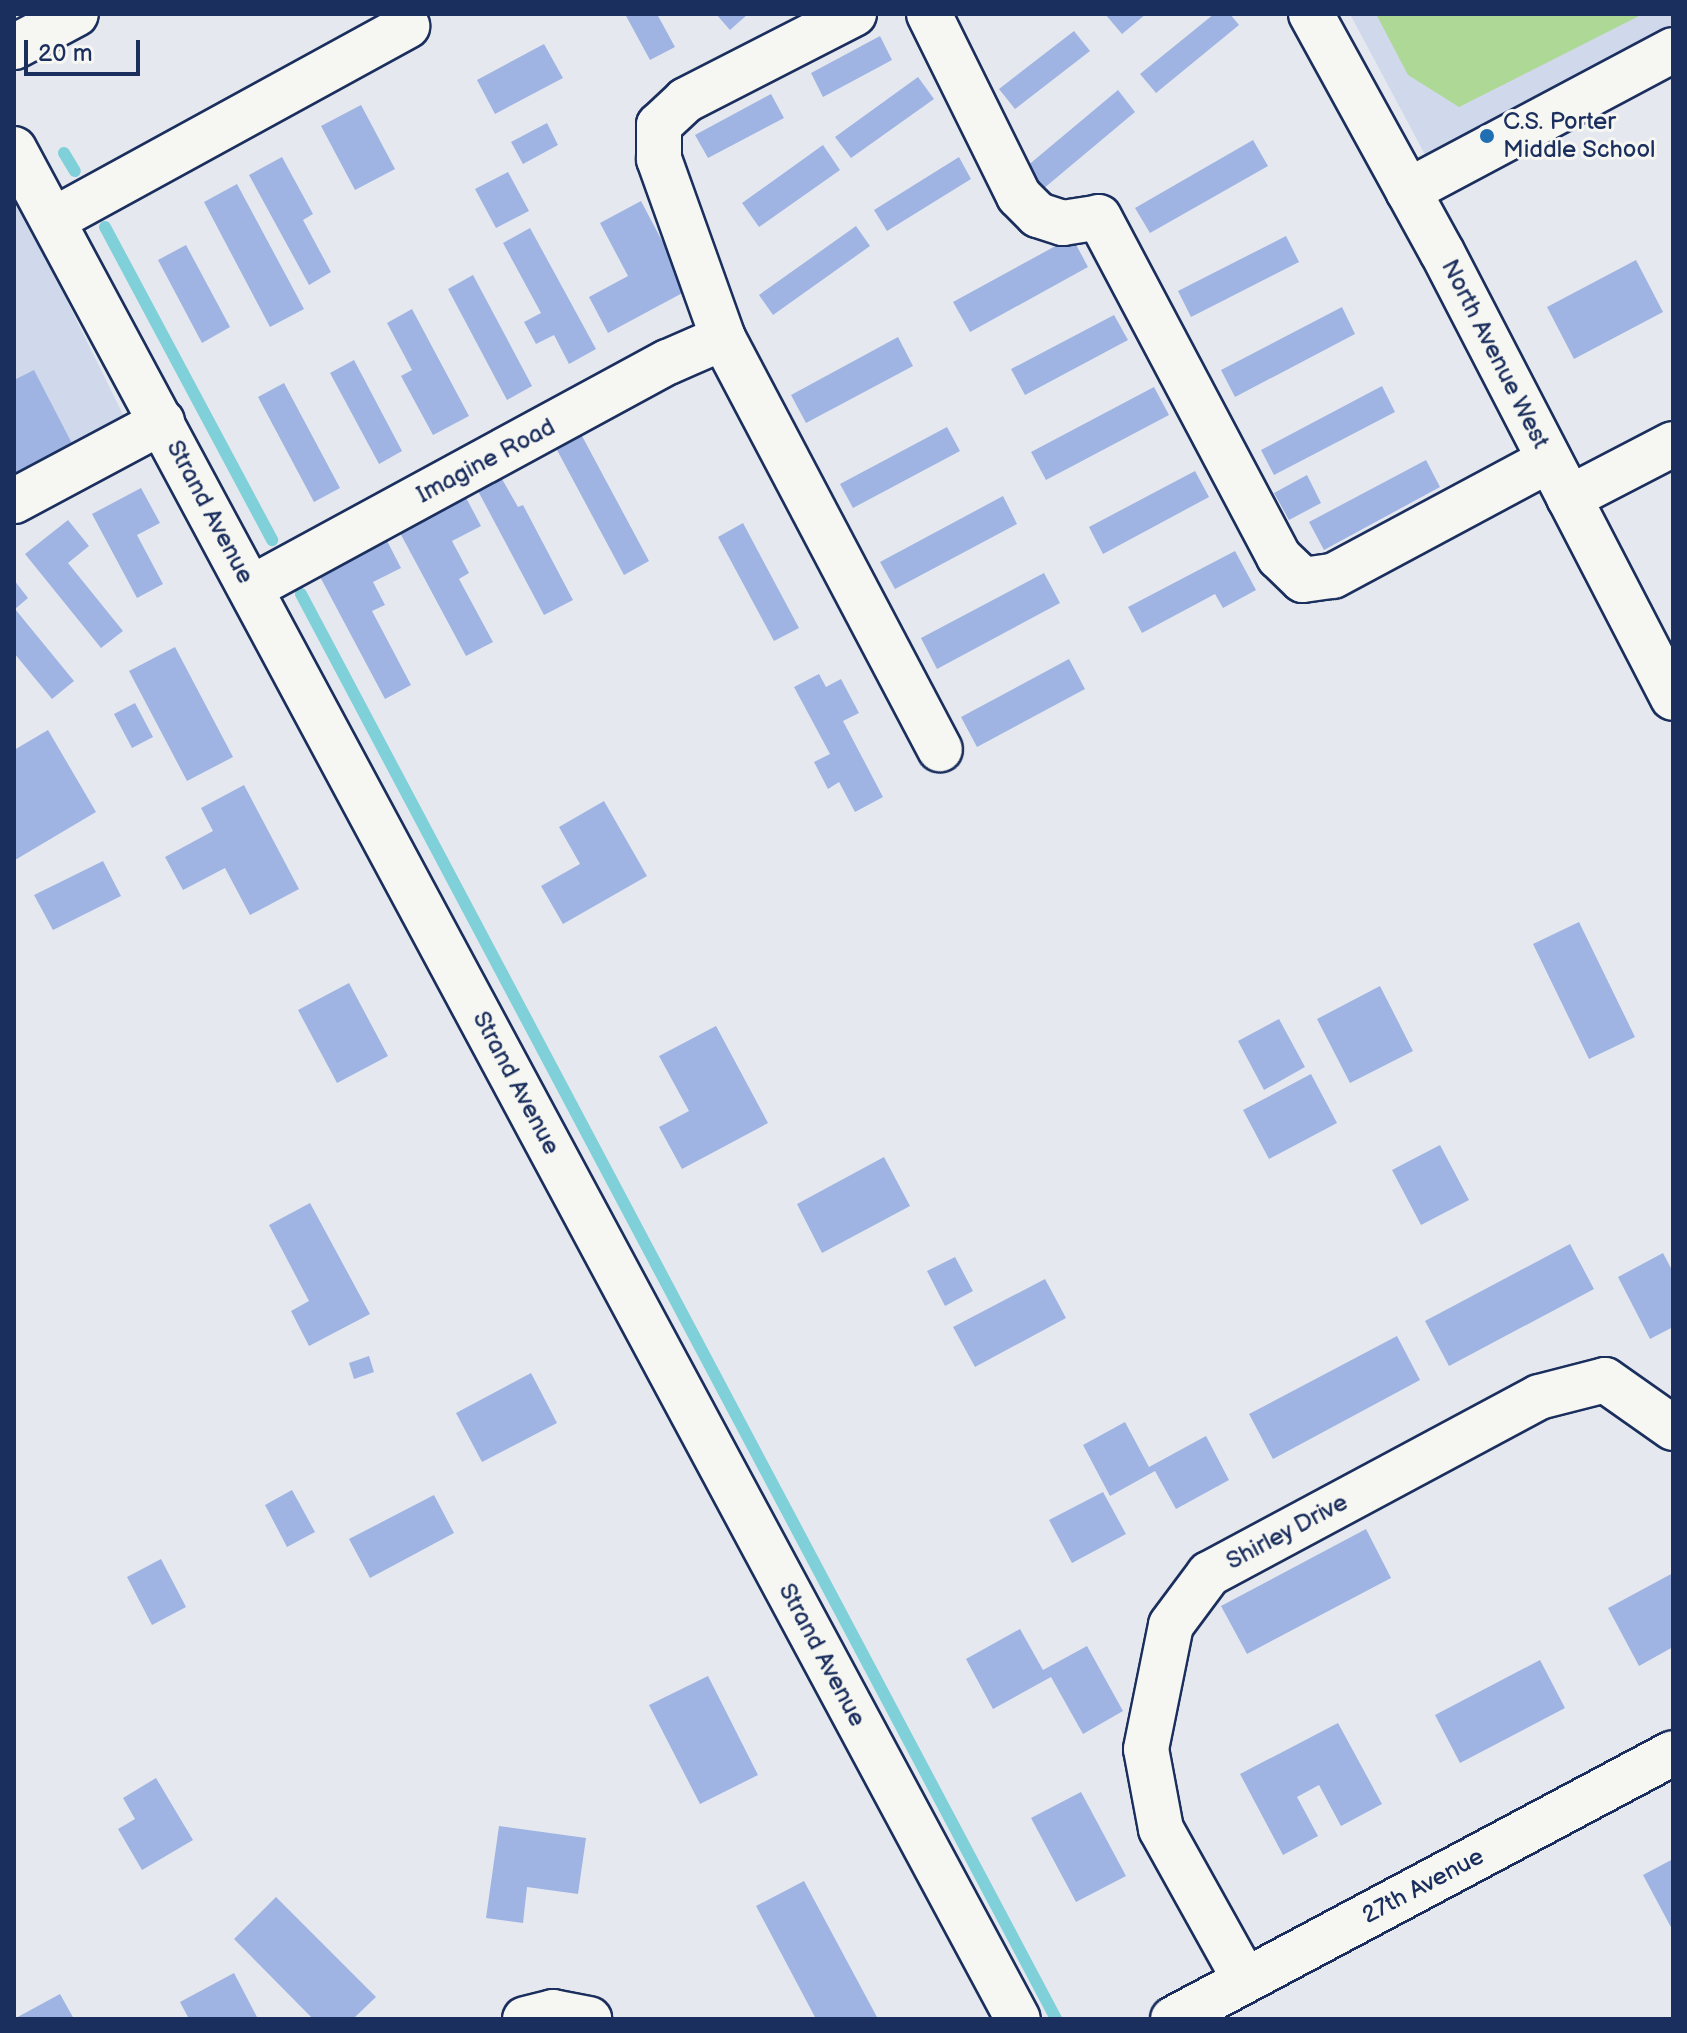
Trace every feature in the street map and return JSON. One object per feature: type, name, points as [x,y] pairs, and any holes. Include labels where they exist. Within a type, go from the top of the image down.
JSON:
[{"type":"main road","points":[[14,47],[76,14]]},
{"type":"main road","points":[[854,14],[686,100],[659,125],[659,159],[723,338],[940,749]]},
{"type":"main road","points":[[929,14],[1019,196],[1038,215],[1063,223],[1099,217],[1279,557],[1303,580],[1333,576],[1559,479],[1673,444]]},
{"type":"main road","name":"North Avenue West","points":[[1311,14],[1408,191],[1673,698]]},
{"type":"main road","points":[[53,220],[407,26]]},
{"type":"main road","points":[[1408,191],[1673,50]]},
{"type":"main road","name":"Strand Avenue","points":[[14,149],[1018,2019]]},
{"type":"main road","name":"Imagine Road","points":[[251,588],[668,362],[723,338]]},
{"type":"main road","points":[[14,501],[162,422]]},
{"type":"main road","name":"Shirley Drive","points":[[1245,1980],[1161,1829],[1146,1749],[1171,1625],[1209,1574],[1539,1397],[1605,1380],[1673,1428]]},
{"type":"main road","name":"27th Avenue","points":[[1173,2019],[1673,1753]]},
{"type":"main road","points":[[525,2019],[553,2012],[589,2019]]},
{"type":"shaded area","name":"C.S. Porter Middle School","points":[[1350,14],[1673,14],[1673,77],[1446,194]]},
{"type":"shaded area","points":[[14,193],[134,437],[14,502]]},
{"type":"green space","points":[[1376,14],[1643,14],[1459,107],[1408,75]]},
{"type":"building","points":[[625,14],[657,14],[675,47],[650,60]]},
{"type":"building","points":[[716,14],[748,14],[730,30]]},
{"type":"building","points":[[1105,14],[1146,14],[1122,34]]},
{"type":"building","points":[[1214,14],[1230,14],[1239,25],[1156,93],[1140,74]]},
{"type":"building","points":[[1074,31],[1090,51],[1015,109],[999,89]]},
{"type":"building","points":[[880,36],[892,60],[823,97],[811,73]]},
{"type":"building","points":[[544,44],[563,78],[495,114],[477,80]]},
{"type":"building","points":[[918,77],[934,99],[851,158],[835,137]]},
{"type":"building","points":[[1118,90],[1135,112],[1043,189],[1026,167]]},
{"type":"building","points":[[771,94],[784,118],[708,158],[695,135]]},
{"type":"building","points":[[361,105],[395,169],[355,190],[321,126]]},
{"type":"building","points":[[547,123],[558,145],[523,164],[511,142]]},
{"type":"building","points":[[1253,140],[1268,166],[1150,233],[1135,208]]},
{"type":"building","points":[[823,145],[840,170],[759,227],[742,203]]},
{"type":"building","points":[[282,157],[313,214],[303,220],[331,272],[309,285],[249,175]]},
{"type":"building","points":[[959,157],[971,179],[887,231],[874,210]]},
{"type":"building","points":[[508,172],[529,211],[496,228],[475,189]]},
{"type":"building","points":[[237,184],[304,309],[270,327],[204,202]]},
{"type":"building","points":[[641,201],[688,290],[608,333],[589,297],[628,276],[600,223]]},
{"type":"building","points":[[856,226],[870,246],[773,315],[759,295]]},
{"type":"building","points":[[530,228],[596,349],[569,364],[554,335],[536,344],[524,322],[541,313],[503,243]]},
{"type":"building","points":[[1286,236],[1299,262],[1191,317],[1178,291]]},
{"type":"building","points":[[1072,237],[1088,267],[970,332],[953,302]]},
{"type":"building","points":[[186,245],[230,327],[202,343],[158,260]]},
{"type":"building","points":[[1636,260],[1663,312],[1574,359],[1547,307]]},
{"type":"building","points":[[473,275],[532,386],[507,400],[448,289]]},
{"type":"building","points":[[1342,307],[1355,334],[1235,397],[1221,370]]},
{"type":"building","points":[[412,309],[469,416],[433,435],[401,376],[412,370],[387,323]]},
{"type":"building","points":[[1114,315],[1128,340],[1025,395],[1011,369]]},
{"type":"building","points":[[898,337],[913,366],[806,423],[791,395]]},
{"type":"building","points":[[354,360],[402,451],[379,464],[330,373]]},
{"type":"building","points":[[34,370],[79,457],[14,492],[14,380]]},
{"type":"building","points":[[284,383],[340,488],[314,502],[258,397]]},
{"type":"building","points":[[1382,386],[1395,412],[1274,475],[1261,450]]},
{"type":"building","points":[[1154,387],[1169,415],[1046,480],[1031,452]]},
{"type":"building","points":[[947,427],[960,451],[853,508],[840,484]]},
{"type":"building","points":[[582,436],[649,561],[624,575],[557,450]]},
{"type":"building","points":[[1426,460],[1440,487],[1324,550],[1309,522]]},
{"type":"building","points":[[1195,471],[1209,497],[1103,554],[1089,527]]},
{"type":"building","points":[[1307,475],[1321,503],[1289,520],[1274,493]]},
{"type":"building","points":[[502,479],[518,507],[523,505],[573,600],[544,615],[478,491]]},
{"type":"building","points":[[141,488],[160,523],[137,535],[163,584],[137,598],[92,514]]},
{"type":"building","points":[[463,492],[481,526],[452,541],[469,573],[459,579],[493,642],[466,656],[399,531]]},
{"type":"building","points":[[1003,496],[1017,524],[895,589],[880,562]]},
{"type":"building","points":[[68,520],[89,546],[68,563],[123,631],[101,648],[25,554]]},
{"type":"building","points":[[743,523],[799,628],[774,641],[718,537]]},
{"type":"building","points":[[385,537],[401,568],[373,582],[385,605],[372,611],[411,685],[385,699],[318,573]]},
{"type":"building","points":[[1235,551],[1256,590],[1223,608],[1215,594],[1142,633],[1128,607]]},
{"type":"building","points":[[1044,573],[1060,603],[937,669],[921,638]]},
{"type":"building","points":[[14,580],[28,598],[15,609],[74,681],[52,699],[14,653]]},
{"type":"building","points":[[175,647],[233,757],[187,781],[129,671]]},
{"type":"building","points":[[1069,659],[1085,689],[977,747],[961,717]]},
{"type":"building","points":[[819,674],[826,687],[841,679],[859,713],[843,721],[883,797],[855,812],[839,782],[828,789],[814,762],[830,754],[794,687]]},
{"type":"building","points":[[135,703],[153,737],[132,748],[114,714]]},
{"type":"building","points":[[48,730],[96,812],[15,860],[14,750]]},
{"type":"building","points":[[244,785],[299,889],[250,915],[225,868],[183,890],[165,857],[213,831],[201,808]]},
{"type":"building","points":[[604,801],[647,876],[563,924],[541,886],[580,864],[559,827]]},
{"type":"building","points":[[103,861],[121,896],[53,930],[34,895]]},
{"type":"building","points":[[1579,922],[1635,1037],[1589,1059],[1533,944]]},
{"type":"building","points":[[349,983],[388,1056],[337,1083],[298,1010]]},
{"type":"building","points":[[1380,986],[1413,1051],[1350,1083],[1317,1019]]},
{"type":"building","points":[[1279,1019],[1305,1067],[1264,1090],[1238,1041]]},
{"type":"building","points":[[716,1026],[768,1123],[682,1169],[659,1127],[689,1111],[659,1056]]},
{"type":"building","points":[[1311,1074],[1337,1123],[1269,1159],[1243,1110]]},
{"type":"building","points":[[1440,1145],[1469,1200],[1421,1225],[1392,1170]]},
{"type":"building","points":[[884,1157],[910,1206],[822,1253],[797,1204]]},
{"type":"building","points":[[310,1203],[370,1314],[309,1346],[291,1311],[309,1301],[269,1225]]},
{"type":"building","points":[[1570,1244],[1594,1289],[1449,1366],[1425,1321]]},
{"type":"building","points":[[1663,1253],[1673,1272],[1673,1327],[1650,1339],[1618,1277]]},
{"type":"building","points":[[955,1257],[973,1291],[945,1306],[927,1271]]},
{"type":"building","points":[[1045,1279],[1066,1318],[975,1367],[953,1327]]},
{"type":"building","points":[[1397,1336],[1420,1380],[1273,1459],[1249,1414]]},
{"type":"building","points":[[369,1356],[374,1372],[354,1379],[349,1363]]},
{"type":"building","points":[[531,1373],[557,1423],[482,1462],[456,1413]]},
{"type":"building","points":[[1125,1422],[1149,1467],[1206,1436],[1229,1480],[1176,1509],[1155,1471],[1110,1496],[1083,1445]]},
{"type":"building","points":[[292,1490],[315,1532],[287,1547],[265,1505]]},
{"type":"building","points":[[1103,1492],[1126,1534],[1072,1563],[1049,1520]]},
{"type":"building","points":[[434,1495],[454,1533],[370,1578],[349,1539]]},
{"type":"building","points":[[1366,1529],[1391,1578],[1247,1654],[1221,1606]]},
{"type":"building","points":[[161,1559],[186,1607],[152,1625],[127,1577]]},
{"type":"building","points":[[1673,1573],[1673,1647],[1639,1666],[1608,1608]]},
{"type":"building","points":[[1020,1629],[1043,1670],[1087,1646],[1123,1711],[1083,1734],[1051,1677],[993,1709],[966,1659]]},
{"type":"building","points":[[1540,1660],[1565,1708],[1460,1763],[1435,1715]]},
{"type":"building","points":[[708,1676],[758,1775],[700,1804],[649,1705]]},
{"type":"building","points":[[1338,1723],[1382,1804],[1341,1826],[1319,1785],[1297,1797],[1318,1836],[1283,1855],[1240,1774]]},
{"type":"building","points":[[156,1778],[193,1840],[142,1870],[118,1829],[135,1819],[123,1798]]},
{"type":"building","points":[[1081,1792],[1126,1876],[1076,1902],[1031,1818]]},
{"type":"building","points":[[499,1826],[586,1838],[578,1894],[527,1887],[523,1923],[486,1918]]},
{"type":"building","points":[[1673,1859],[1673,1931],[1643,1875]]},
{"type":"building","points":[[804,1881],[878,2019],[816,2019],[756,1906]]},
{"type":"building","points":[[276,1897],[376,1997],[353,2019],[313,2019],[234,1939]]},
{"type":"building","points":[[234,1973],[258,2019],[189,2019],[180,2002]]},
{"type":"building","points":[[60,1994],[74,2019],[14,2019]]},
{"type":"waterway","points":[[64,153],[75,171]]},
{"type":"waterway","points":[[105,227],[272,540]]},
{"type":"waterway","points":[[301,594],[1056,2019]]},
{"type":"place","name":"C.S. Porter Middle School","points":[[1487,136]]}]
